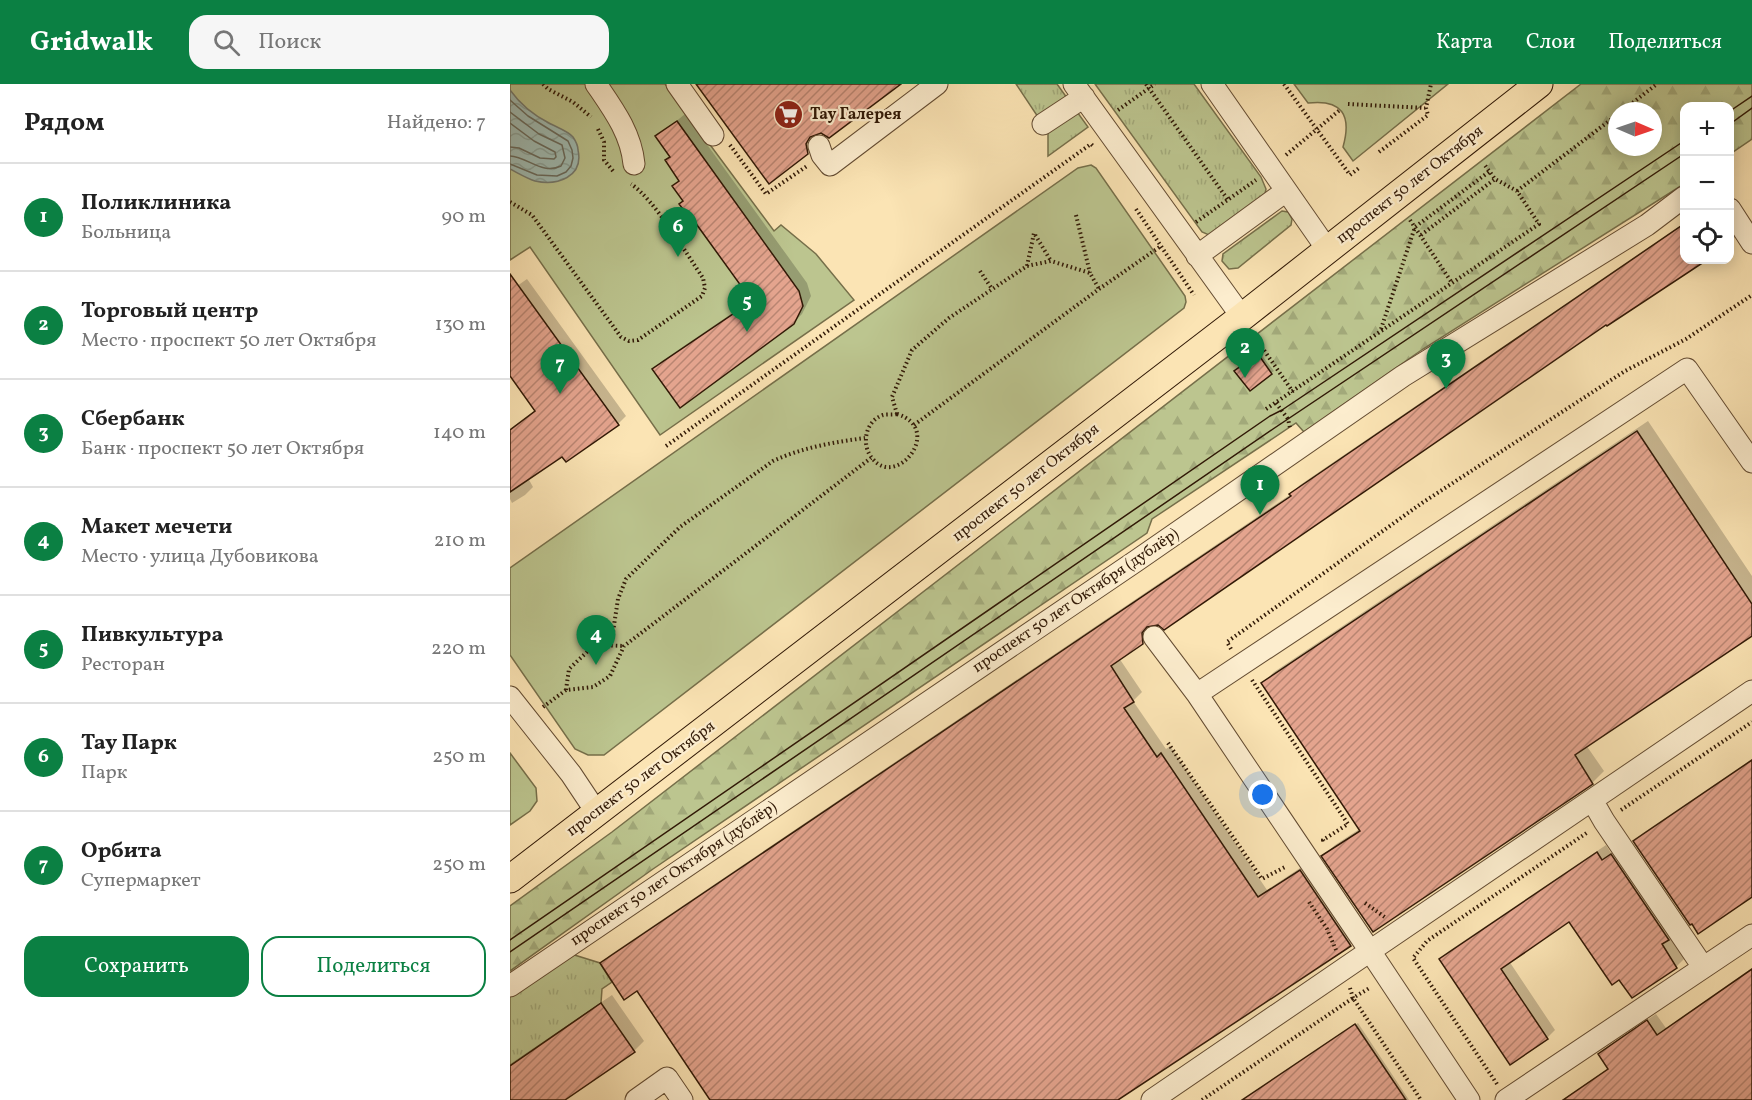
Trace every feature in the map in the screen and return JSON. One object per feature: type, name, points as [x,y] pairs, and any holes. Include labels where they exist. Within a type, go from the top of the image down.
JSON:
[{"type":"main road","name":"проспект 50 лет Октября","points":[[510,879],[1242,317],[1539,84]]},
{"type":"street","points":[[596,84],[616,114],[632,146],[626,174]]},
{"type":"street","points":[[677,84],[713,135]]},
{"type":"street","points":[[819,146],[822,155],[830,165],[937,84]]},
{"type":"street","points":[[1212,84],[1327,249]]},
{"type":"street","points":[[1043,124],[1079,90],[1242,317]]},
{"type":"street","points":[[1197,256],[1286,191]]},
{"type":"street","name":"проспект 50 лет Октября (дублёр)","points":[[510,986],[1136,561],[1403,376],[1647,225],[1680,200]]},
{"type":"street","points":[[1731,210],[1752,243]]},
{"type":"street","points":[[1197,694],[1687,369],[1752,462]]},
{"type":"street","points":[[1154,637],[1197,694],[1469,1100]]},
{"type":"street","points":[[1152,1100],[1752,691]]},
{"type":"street","points":[[510,697],[571,774],[597,813]]},
{"type":"street","points":[[1592,800],[1702,968]]},
{"type":"street","points":[[1507,1100],[1752,935]]},
{"type":"street","points":[[636,1100],[667,1078],[682,1100]]},
{"type":"path","points":[[543,84],[573,102],[594,119]]},
{"type":"path","points":[[1144,84],[1228,200]]},
{"type":"path","points":[[1115,113],[1155,84]]},
{"type":"path","points":[[1284,84],[1350,175],[1359,168]]},
{"type":"path","points":[[1379,152],[1428,115],[1426,108],[1431,84]]},
{"type":"path","points":[[1634,102],[1657,84]]},
{"type":"path","points":[[1348,104],[1426,108]]},
{"type":"path","points":[[1284,157],[1341,109]]},
{"type":"path","points":[[1517,191],[1608,122]]},
{"type":"path","points":[[510,202],[532,215],[621,337],[629,341],[638,340],[702,296],[705,288],[703,278],[641,190],[626,174],[604,160],[604,142],[597,127]]},
{"type":"path","points":[[666,446],[1091,144],[1098,153]]},
{"type":"path","points":[[1266,409],[1539,224],[1517,191],[1495,179],[1484,164]]},
{"type":"path","points":[[1381,330],[1415,227],[1490,171]]},
{"type":"path","points":[[1195,222],[1261,177]]},
{"type":"path","points":[[1421,236],[1495,179]]},
{"type":"path","points":[[1129,200],[1194,295]]},
{"type":"path","points":[[1076,215],[1090,273],[1099,289]]},
{"type":"path","points":[[1410,220],[1452,283]]},
{"type":"path","points":[[1027,266],[1034,233],[1051,261]]},
{"type":"path","points":[[914,425],[1161,246]]},
{"type":"path","points":[[897,414],[892,397],[912,350],[949,318],[1027,266],[1051,261],[1090,273]]},
{"type":"path","points":[[980,271],[992,288]]},
{"type":"path","points":[[1329,850],[1323,840],[1348,824],[1227,642],[1422,503],[1625,371],[1686,339],[1752,295]]},
{"type":"path","points":[[1259,343],[1293,392]]},
{"type":"path","points":[[1276,403],[1291,427]]},
{"type":"path","points":[[897,414],[905,417],[914,425],[918,442],[913,454],[896,466],[886,467],[871,458],[865,438],[872,421],[882,416],[897,414]]},
{"type":"path","points":[[611,645],[618,599],[626,579],[681,528],[773,461],[838,442],[865,438]]},
{"type":"path","points":[[527,719],[566,690],[592,687],[610,676],[624,646],[871,458]]},
{"type":"path","points":[[566,690],[569,669],[589,650],[603,645],[624,646]]},
{"type":"path","points":[[1507,1100],[1413,958],[1427,941],[1752,722]]},
{"type":"path","points":[[1168,743],[1262,879],[1285,867],[1291,875]]},
{"type":"path","points":[[1303,893],[1327,929],[1353,998],[1421,1100]]},
{"type":"path","points":[[1361,901],[1402,930],[1427,941]]},
{"type":"path","points":[[1202,1100],[1353,998]]},
{"type":"green space","points":[[510,84],[665,84],[774,231],[781,225],[816,254],[854,300],[660,435],[530,247],[510,260]]},
{"type":"green space","points":[[1016,84],[1057,84],[1088,127],[1048,156],[1048,132]]},
{"type":"green space","points":[[1095,84],[1194,84],[1261,177],[1266,189],[1264,199],[1209,235],[1202,232]]},
{"type":"green space","points":[[1294,84],[1448,84],[1353,161],[1343,147],[1346,126],[1342,112],[1329,104],[1308,103]]},
{"type":"green space","points":[[1581,84],[1752,84],[1752,139],[1734,151],[1734,102],[1680,102],[1680,187],[1423,349],[1304,432],[1296,423],[1152,519],[1147,533],[653,869],[510,971],[510,906],[612,832]]},
{"type":"green space","points":[[1091,165],[1096,168],[1185,296],[1184,308],[604,755],[588,755],[575,749],[510,655],[510,568],[1078,168]]},
{"type":"green space","points":[[1282,211],[1288,212],[1292,219],[1291,225],[1238,268],[1229,269],[1222,261],[1223,254]]},
{"type":"green space","points":[[510,753],[536,788],[537,801],[530,811],[510,825]]},
{"type":"green space","points":[[568,953],[600,963],[612,982],[602,989],[601,1003],[510,1066],[510,992]]},
{"type":"water","points":[[510,90],[532,113],[573,137],[578,147],[579,159],[577,167],[567,178],[552,182],[535,181],[510,169]]},
{"type":"building","name":"Тау Галерея","points":[[696,84],[901,84],[829,138],[821,133],[810,137],[806,144],[808,154],[769,184]]},
{"type":"building","points":[[677,121],[799,291],[803,306],[794,324],[680,408],[652,369],[752,301],[679,204],[683,201],[672,186],[679,181],[665,160],[670,157],[655,136]]},
{"type":"building","points":[[1680,227],[1680,264],[1701,264],[1606,325],[1164,630],[1158,625],[1147,627],[1142,633],[1143,644],[1111,666],[1134,702],[1124,708],[1157,757],[1161,753],[1258,897],[1300,870],[1351,946],[1118,1100],[710,1100],[637,991],[624,1000],[600,963],[1291,496],[1289,494]]},
{"type":"building","points":[[510,274],[619,425],[566,462],[562,457],[510,492],[510,430],[535,411],[510,376]]},
{"type":"building","points":[[1258,354],[1272,374],[1250,391],[1234,371]]},
{"type":"building","points":[[1637,431],[1752,604],[1752,636],[1575,755],[1593,784],[1373,932],[1321,856],[1360,831],[1261,683]]},
{"type":"building","points":[[1752,760],[1752,897],[1698,934],[1633,841]]},
{"type":"building","points":[[1597,852],[1602,860],[1611,854],[1669,940],[1662,944],[1677,968],[1632,998],[1619,980],[1612,985],[1569,922],[1501,969],[1548,1039],[1510,1065],[1439,959]]},
{"type":"building","points":[[1752,969],[1752,1100],[1563,1100],[1608,1069],[1598,1054],[1647,1020],[1657,1035]]},
{"type":"building","points":[[601,1003],[635,1052],[565,1100],[510,1100],[510,1066]]},
{"type":"building","points":[[1355,1024],[1406,1100],[1242,1100]]},
{"type":"tram line","points":[[1734,108],[1752,96]]},
{"type":"tram line","points":[[1734,121],[1752,108]]},
{"type":"tram line","points":[[510,940],[1270,416],[1680,144]]},
{"type":"tram line","points":[[510,952],[1273,429],[1681,156]]},
{"type":"place","name":"Тау Галерея","points":[[789,115]]},
{"type":"place","name":"Тау Парк","points":[[678,257]]},
{"type":"place","name":"Пивкультура","points":[[747,332]]},
{"type":"place","name":"Торговый центр","points":[[1245,378]]},
{"type":"place","name":"Сбербанк","points":[[1446,389]]},
{"type":"place","name":"Орбита","points":[[560,394]]},
{"type":"place","name":"Поликлиника","points":[[1260,515]]},
{"type":"place","name":"Макет мечети","points":[[596,665]]}]
